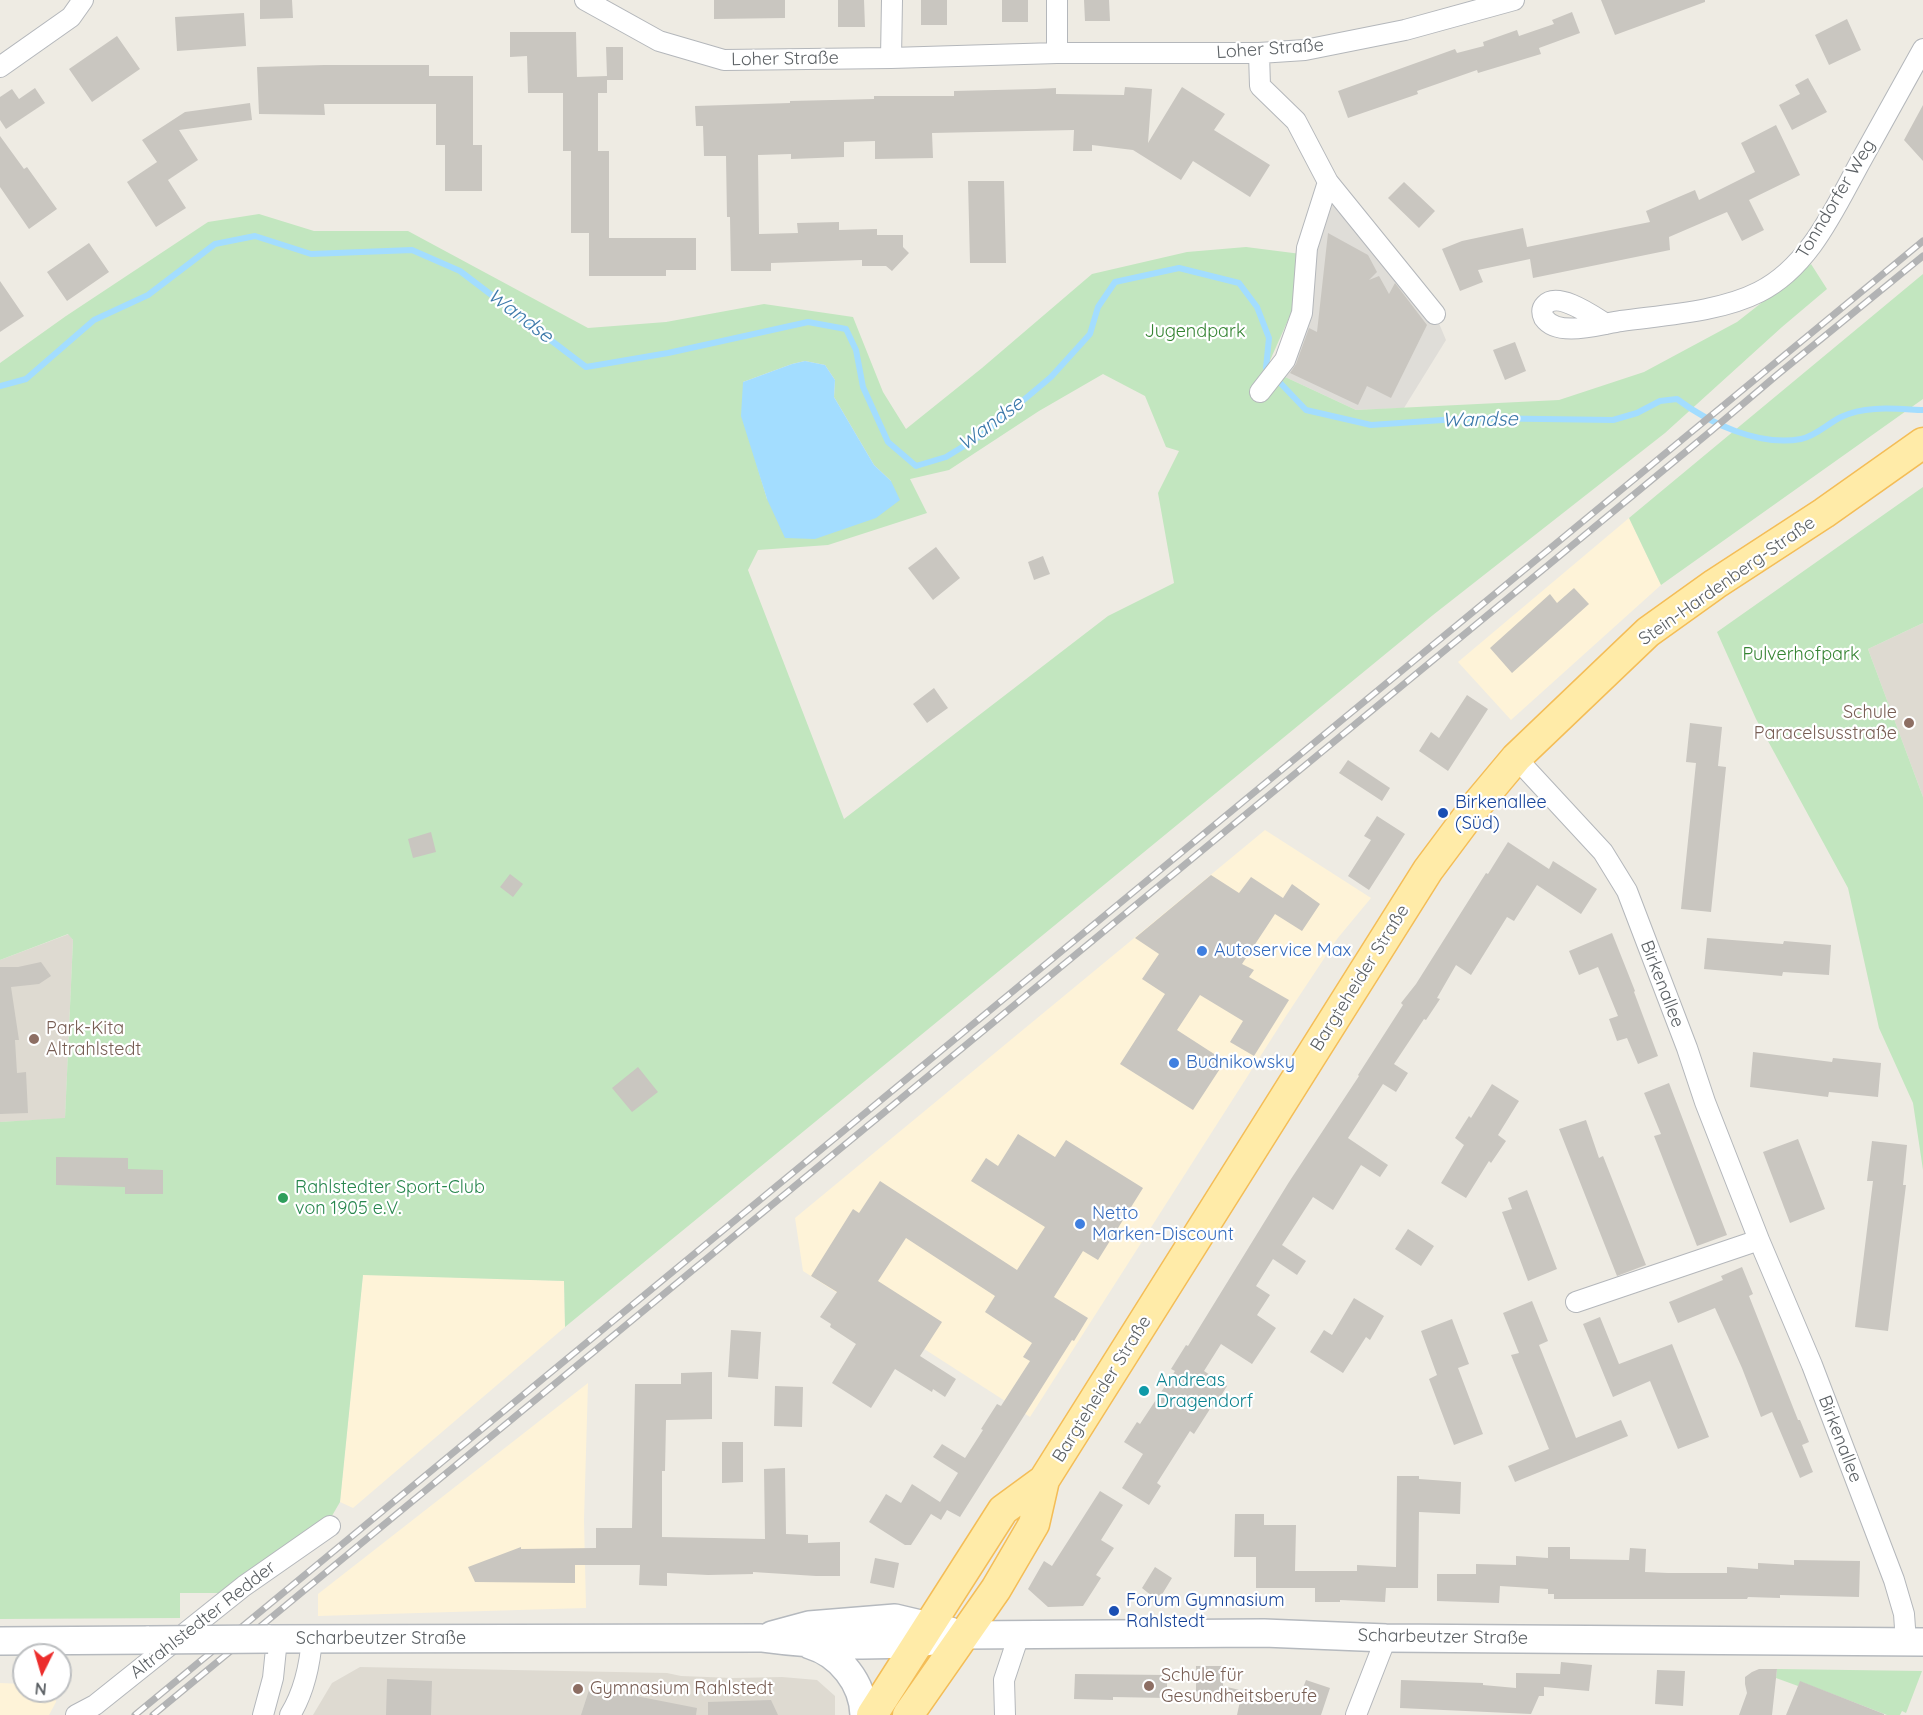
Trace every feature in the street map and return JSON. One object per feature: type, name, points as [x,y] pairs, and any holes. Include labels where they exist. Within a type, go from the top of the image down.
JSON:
[{"type":"main road","name":"Stein-Hardenberg-Straße","points":[[1516,758],[1648,632],[1923,443]]},
{"type":"main road","name":"Bargteheider Straße","points":[[908,1715],[996,1589],[1034,1524],[1044,1480],[1428,870],[1474,807],[1516,758]]},
{"type":"main road","name":"Bargteheider Straße","points":[[872,1715],[1003,1510],[1044,1480]]},
{"type":"main road","name":"Scharbeutzer Straße","points":[[761,1638],[809,1625],[894,1618],[922,1634]]},
{"type":"main road","name":"Scharbeutzer Straße","points":[[0,1641],[761,1638],[808,1644],[922,1634],[1264,1633],[1386,1638],[1914,1642]]},
{"type":"main road","points":[[808,1644],[836,1659],[852,1677],[860,1692],[864,1715]]},
{"type":"street","points":[[0,67],[71,17],[83,0]]},
{"type":"street","name":"Loher Straße","points":[[585,0],[659,42],[724,60],[1057,53],[1259,53],[1305,50],[1405,30],[1514,0]]},
{"type":"street","points":[[891,58],[892,0]]},
{"type":"street","points":[[1057,0],[1057,53]]},
{"type":"street","name":"Tonndorfer Weg","points":[[1606,324],[1728,303],[1758,293],[1788,273],[1822,228],[1923,49]]},
{"type":"street","points":[[1259,53],[1260,86],[1296,121],[1328,182],[1435,314]]},
{"type":"street","points":[[1260,392],[1285,360],[1302,313],[1307,248],[1328,182]]},
{"type":"street","name":"Birkenallee","points":[[1516,758],[1603,852],[1627,891],[1687,1048],[1705,1102],[1759,1240],[1812,1365],[1894,1580],[1914,1642]]},
{"type":"street","points":[[1576,1302],[1759,1240]]},
{"type":"street","name":"Altrahlstedter Redder","points":[[76,1715],[95,1705],[244,1586],[330,1526]]},
{"type":"street","points":[[1005,1715],[1004,1680],[1018,1635]]},
{"type":"street","points":[[290,1715],[299,1699],[311,1652],[312,1638]]},
{"type":"street","points":[[1356,1715],[1386,1638]]},
{"type":"street","points":[[263,1715],[273,1678],[273,1639]]},
{"type":"shaded area","points":[[1328,182],[1435,314],[1446,340],[1404,408],[1356,410],[1283,376]]},
{"type":"shaded area","points":[[1629,518],[1661,585],[1511,720],[1458,662]]},
{"type":"shaded area","name":"Schule Paracelsusstraße","points":[[1923,623],[1923,797],[1868,649]]},
{"type":"shaded area","points":[[1265,830],[1371,898],[1337,939],[1286,1016],[1030,1417],[803,1271],[795,1218]]},
{"type":"shaded area","name":"Park-Kita Altrahlstedt","points":[[69,934],[73,940],[65,1119],[0,1122],[0,960]]},
{"type":"shaded area","points":[[363,1274],[564,1281],[565,1327],[353,1508],[340,1502]]},
{"type":"shaded area","points":[[588,1383],[584,1520],[586,1608],[318,1616],[318,1594]]},
{"type":"shaded area","name":"Gymnasium Rahlstedt","points":[[360,1667],[667,1673],[681,1676],[782,1677],[817,1680],[835,1696],[835,1715],[313,1715],[332,1683]]},
{"type":"shaded area","points":[[0,1683],[12,1684],[12,1703],[55,1703],[49,1715],[0,1715]]},
{"type":"green space","name":"Jugendpark","points":[[259,214],[314,231],[408,231],[588,328],[666,322],[764,304],[853,317],[883,392],[906,429],[1092,274],[1187,252],[1246,247],[1301,254],[1293,309],[1268,365],[1283,376],[1356,410],[1559,400],[1644,372],[1737,322],[1811,264],[1827,289],[1665,433],[1433,615],[565,1327],[564,1281],[363,1275],[340,1502],[329,1521],[224,1593],[180,1593],[180,1618],[0,1619],[0,1122],[65,1118],[73,940],[68,934],[0,960],[0,363],[66,316],[208,222]],"holes":[[[805,361],[825,365],[835,380],[834,397],[874,465],[891,481],[767,499],[756,462],[743,382]],[[1103,374],[1145,396],[1166,447],[1179,451],[1158,493],[1174,583],[1108,616],[844,819],[748,570],[758,550],[828,545],[927,513],[910,479],[949,470],[1039,411]]]},
{"type":"green space","points":[[1923,274],[1923,399],[1661,585],[1629,518]]},
{"type":"green space","name":"Pulverhofpark","points":[[1923,487],[1923,623],[1868,649],[1923,797],[1923,1170],[1913,1103],[1879,1028],[1848,888],[1756,719],[1717,632]]},
{"type":"green space","points":[[1777,1669],[1922,1671],[1906,1713],[1902,1711],[1900,1715],[1887,1715],[1801,1682],[1798,1686],[1776,1678]]},
{"type":"water","points":[[805,361],[825,365],[835,380],[834,397],[874,465],[891,481],[900,500],[876,518],[815,539],[785,538],[767,499],[741,416],[743,382]]},
{"type":"building","points":[[260,0],[292,0],[293,18],[260,19]]},
{"type":"building","points":[[714,0],[785,0],[785,18],[714,19]]},
{"type":"building","points":[[838,0],[864,0],[865,27],[838,27]]},
{"type":"building","points":[[921,0],[947,0],[947,25],[921,25]]},
{"type":"building","points":[[1002,0],[1028,0],[1028,22],[1002,22]]},
{"type":"building","points":[[1084,0],[1109,0],[1110,21],[1085,21]]},
{"type":"building","points":[[1601,0],[1705,0],[1705,2],[1615,35]]},
{"type":"building","points":[[1572,12],[1580,33],[1539,48],[1541,54],[1478,73],[1477,70],[1417,91],[1418,94],[1348,118],[1338,91],[1455,49],[1457,53],[1484,46],[1483,42],[1517,30],[1519,36],[1554,24],[1552,20]]},
{"type":"building","points":[[244,13],[246,46],[177,51],[175,17]]},
{"type":"building","points":[[1847,19],[1861,50],[1829,65],[1815,35]]},
{"type":"building","points":[[510,32],[576,32],[577,77],[607,76],[606,47],[623,47],[623,80],[607,80],[607,93],[598,93],[598,151],[609,151],[609,238],[696,238],[696,270],[666,270],[666,276],[589,276],[589,233],[571,233],[571,151],[563,151],[563,93],[528,93],[527,56],[510,57]]},
{"type":"building","points":[[117,36],[140,69],[92,102],[69,69]]},
{"type":"building","points":[[429,65],[429,76],[473,76],[473,145],[482,145],[482,191],[445,191],[445,145],[436,145],[436,104],[324,104],[325,115],[259,114],[257,67]]},
{"type":"building","points":[[1808,78],[1827,112],[1792,130],[1779,105],[1800,94],[1795,85]]},
{"type":"building","points":[[1125,87],[1152,89],[1148,143],[1182,87],[1225,114],[1214,130],[1270,165],[1250,197],[1193,161],[1181,180],[1133,150],[1092,145],[1092,151],[1073,151],[1074,130],[932,133],[933,158],[875,159],[875,141],[844,142],[844,157],[791,159],[791,154],[758,155],[759,234],[798,233],[797,223],[839,222],[839,230],[877,229],[877,235],[903,235],[903,247],[909,253],[892,271],[886,266],[862,266],[862,260],[771,263],[771,271],[731,271],[726,156],[704,156],[703,126],[696,126],[695,106],[874,99],[874,96],[954,96],[954,91],[1056,88],[1056,94],[1124,95]]},
{"type":"building","points":[[35,88],[45,103],[6,129],[0,120],[0,97],[12,89],[19,99]]},
{"type":"building","points":[[250,103],[252,120],[179,130],[198,160],[168,180],[186,208],[156,227],[127,182],[157,162],[142,140],[185,112]]},
{"type":"building","points":[[1923,105],[1923,161],[1904,140]]},
{"type":"building","points":[[1776,125],[1800,175],[1749,200],[1764,230],[1742,241],[1727,212],[1669,237],[1670,250],[1533,278],[1530,259],[1478,270],[1483,282],[1460,291],[1442,249],[1462,241],[1523,228],[1527,247],[1650,222],[1646,211],[1695,190],[1699,200],[1755,172],[1741,143]]},
{"type":"building","points":[[0,136],[24,169],[27,167],[57,209],[29,229],[0,187]]},
{"type":"building","points":[[968,181],[1004,181],[1006,263],[970,263]]},
{"type":"building","points":[[1404,182],[1435,211],[1419,228],[1388,198]]},
{"type":"building","points":[[1328,233],[1368,255],[1377,272],[1369,280],[1379,276],[1389,294],[1395,283],[1427,325],[1391,398],[1367,386],[1358,405],[1290,373],[1296,364],[1309,328],[1317,332]]},
{"type":"building","points":[[89,243],[109,272],[67,301],[47,272]]},
{"type":"building","points":[[0,281],[24,316],[0,332]]},
{"type":"building","points":[[1515,342],[1526,371],[1505,380],[1493,350]]},
{"type":"building","points":[[936,547],[960,578],[933,600],[908,568]]},
{"type":"building","points":[[1043,556],[1050,574],[1034,580],[1028,562]]},
{"type":"building","points":[[1574,588],[1589,604],[1512,673],[1490,648],[1550,594],[1557,603]]},
{"type":"building","points":[[934,688],[948,708],[927,723],[913,704]]},
{"type":"building","points":[[1467,695],[1488,709],[1448,771],[1419,751],[1431,732],[1439,738]]},
{"type":"building","points":[[1690,723],[1722,727],[1718,766],[1726,767],[1711,912],[1681,909],[1696,763],[1686,762]]},
{"type":"building","points":[[1348,760],[1390,788],[1382,801],[1339,773]]},
{"type":"building","points":[[1377,816],[1405,834],[1369,890],[1348,876],[1371,840],[1364,836]]},
{"type":"building","points":[[431,832],[436,852],[413,858],[408,839]]},
{"type":"building","points":[[1508,842],[1549,869],[1553,861],[1597,889],[1581,914],[1537,885],[1514,921],[1507,917],[1471,975],[1456,965],[1437,998],[1440,999],[1394,1064],[1408,1073],[1396,1092],[1383,1084],[1348,1138],[1388,1165],[1380,1177],[1361,1165],[1333,1210],[1313,1197],[1282,1245],[1306,1261],[1297,1275],[1273,1259],[1256,1286],[1270,1295],[1257,1315],[1276,1328],[1252,1364],[1221,1344],[1204,1371],[1227,1386],[1194,1434],[1190,1431],[1157,1483],[1161,1486],[1149,1505],[1122,1488],[1143,1454],[1124,1442],[1137,1422],[1140,1424],[1175,1371],[1171,1369],[1186,1345],[1188,1346],[1289,1182],[1359,1076],[1403,1005],[1401,1003],[1416,984]]},
{"type":"building","points":[[510,874],[523,884],[513,897],[500,887]]},
{"type":"building","points":[[1211,875],[1239,893],[1251,877],[1283,898],[1292,884],[1320,904],[1302,931],[1275,914],[1242,964],[1254,970],[1249,977],[1289,1000],[1254,1056],[1230,1042],[1243,1021],[1200,995],[1177,1030],[1225,1061],[1193,1110],[1120,1064],[1165,994],[1142,979],[1159,954],[1135,938]]},
{"type":"building","points":[[1612,933],[1658,1056],[1638,1064],[1627,1038],[1617,1041],[1609,1019],[1618,1016],[1598,967],[1579,975],[1569,951]]},
{"type":"building","points":[[1707,938],[1831,945],[1829,975],[1783,972],[1782,976],[1704,969]]},
{"type":"building","points":[[41,962],[51,976],[39,984],[11,987],[19,1040],[15,1040],[17,1073],[26,1072],[28,1113],[0,1114],[0,967],[18,967]]},
{"type":"building","points":[[1753,1052],[1832,1062],[1833,1058],[1881,1063],[1878,1097],[1829,1092],[1828,1097],[1750,1087]]},
{"type":"building","points":[[638,1067],[658,1092],[632,1112],[612,1088]]},
{"type":"building","points":[[1669,1083],[1727,1235],[1697,1246],[1654,1136],[1661,1134],[1644,1093]]},
{"type":"building","points":[[1492,1084],[1519,1101],[1498,1135],[1506,1141],[1491,1163],[1489,1161],[1466,1198],[1441,1183],[1464,1145],[1455,1138],[1469,1116],[1471,1118]]},
{"type":"building","points":[[1586,1120],[1599,1158],[1603,1156],[1646,1265],[1617,1276],[1559,1129]]},
{"type":"building","points":[[1018,1134],[1055,1157],[1066,1140],[1143,1188],[1098,1260],[1083,1251],[1054,1297],[1088,1318],[960,1517],[947,1510],[941,1520],[931,1514],[911,1545],[905,1545],[869,1522],[886,1494],[901,1503],[912,1484],[940,1502],[958,1473],[933,1457],[942,1444],[965,1458],[997,1404],[1001,1406],[1030,1361],[1023,1357],[1032,1343],[985,1312],[995,1296],[906,1238],[878,1281],[942,1322],[920,1356],[956,1379],[945,1397],[933,1389],[932,1392],[895,1369],[871,1408],[832,1383],[856,1344],[830,1327],[831,1324],[820,1317],[837,1292],[811,1276],[853,1209],[859,1213],[880,1181],[1017,1270],[1045,1227],[971,1181],[986,1158],[998,1166]]},
{"type":"building","points":[[1798,1139],[1825,1209],[1790,1223],[1763,1152]]},
{"type":"building","points":[[1872,1141],[1907,1145],[1903,1185],[1906,1185],[1888,1331],[1855,1327],[1873,1181],[1867,1181]]},
{"type":"building","points":[[56,1157],[128,1158],[128,1169],[163,1170],[163,1194],[125,1194],[125,1187],[56,1185]]},
{"type":"building","points":[[1527,1190],[1557,1269],[1528,1281],[1502,1212],[1512,1209],[1508,1198]]},
{"type":"building","points":[[1408,1229],[1434,1246],[1421,1266],[1395,1249]]},
{"type":"building","points":[[1742,1267],[1753,1294],[1749,1296],[1798,1420],[1809,1442],[1802,1445],[1813,1472],[1800,1478],[1772,1412],[1761,1417],[1715,1308],[1678,1323],[1669,1302],[1723,1280],[1721,1276]]},
{"type":"building","points":[[1354,1298],[1384,1316],[1370,1340],[1366,1337],[1343,1373],[1310,1352],[1324,1330],[1332,1335]]},
{"type":"building","points":[[1532,1301],[1548,1341],[1539,1345],[1576,1438],[1621,1420],[1628,1436],[1515,1482],[1508,1466],[1549,1449],[1511,1355],[1519,1353],[1503,1313]]},
{"type":"building","points":[[1600,1317],[1619,1364],[1672,1344],[1709,1437],[1678,1449],[1650,1381],[1613,1397],[1583,1324]]},
{"type":"building","points":[[1452,1319],[1469,1364],[1458,1368],[1483,1434],[1454,1445],[1429,1379],[1437,1375],[1421,1331]]},
{"type":"building","points":[[731,1330],[761,1332],[758,1379],[728,1377]]},
{"type":"building","points":[[712,1372],[712,1419],[666,1420],[665,1471],[662,1471],[662,1537],[765,1539],[764,1469],[785,1468],[786,1534],[808,1535],[808,1543],[840,1542],[840,1576],[753,1572],[753,1574],[708,1575],[667,1573],[667,1586],[639,1585],[640,1565],[575,1565],[575,1583],[475,1582],[468,1567],[521,1547],[521,1549],[596,1548],[596,1528],[632,1528],[635,1384],[681,1384],[681,1373]]},
{"type":"building","points":[[775,1386],[803,1387],[802,1427],[774,1426]]},
{"type":"building","points":[[722,1442],[743,1442],[743,1482],[722,1483]]},
{"type":"building","points":[[1397,1476],[1419,1476],[1419,1479],[1461,1482],[1460,1514],[1419,1512],[1418,1588],[1386,1588],[1385,1602],[1340,1600],[1340,1602],[1315,1602],[1315,1588],[1256,1588],[1256,1557],[1234,1557],[1235,1514],[1264,1514],[1264,1525],[1296,1525],[1295,1571],[1357,1571],[1357,1565],[1396,1567]]},
{"type":"building","points":[[1100,1491],[1123,1505],[1101,1540],[1114,1548],[1096,1575],[1101,1578],[1083,1606],[1048,1607],[1028,1589],[1044,1561],[1052,1566]]},
{"type":"building","points":[[1548,1547],[1570,1547],[1570,1559],[1629,1560],[1630,1548],[1646,1549],[1645,1572],[1727,1573],[1727,1567],[1758,1569],[1758,1563],[1794,1565],[1794,1560],[1860,1561],[1859,1597],[1780,1595],[1780,1598],[1748,1597],[1747,1599],[1554,1599],[1554,1594],[1548,1594],[1548,1589],[1500,1586],[1499,1603],[1437,1601],[1437,1574],[1476,1574],[1476,1564],[1516,1565],[1516,1556],[1548,1558]]},
{"type":"building","points":[[875,1558],[899,1563],[894,1588],[870,1583]]},
{"type":"building","points":[[1155,1567],[1172,1578],[1158,1601],[1142,1588]]},
{"type":"building","points":[[1561,1662],[1592,1665],[1589,1691],[1544,1687],[1544,1696],[1539,1696],[1531,1714],[1400,1708],[1401,1680],[1483,1683],[1483,1685],[1516,1688],[1516,1673],[1560,1674]]},
{"type":"building","points":[[1196,1666],[1223,1666],[1223,1686],[1297,1704],[1306,1680],[1330,1688],[1321,1715],[1237,1715],[1240,1701],[1196,1700]]},
{"type":"building","points":[[1759,1669],[1777,1669],[1772,1715],[1739,1715],[1747,1693],[1745,1677]]},
{"type":"building","points":[[1657,1670],[1685,1671],[1683,1706],[1655,1704]]},
{"type":"building","points":[[1075,1674],[1167,1675],[1167,1698],[1074,1699]]},
{"type":"building","points":[[387,1679],[432,1681],[431,1715],[386,1715]]},
{"type":"building","points":[[1800,1681],[1884,1714],[1884,1715],[1786,1715]]},
{"type":"building","points":[[590,1687],[697,1708],[696,1715],[581,1715]]},
{"type":"building","points":[[771,1700],[778,1715],[708,1715],[708,1702]]},
{"type":"waterway","name":"Wandse","points":[[0,386],[26,379],[94,320],[148,295],[215,244],[255,236],[311,254],[412,250],[460,271],[586,367],[668,353],[808,322],[846,329],[856,350],[863,387],[888,442],[916,466],[946,457],[982,435],[1051,377],[1090,334],[1098,307],[1115,282],[1179,268],[1239,283],[1257,307],[1269,338],[1266,368],[1306,410],[1371,425],[1471,418],[1613,420],[1637,413],[1660,401],[1677,399],[1704,416],[1735,431],[1768,440],[1785,441],[1801,439],[1817,433],[1851,413],[1881,409],[1923,410]]},
{"type":"railway","points":[[135,1715],[1923,241]]},
{"type":"railway","points":[[153,1715],[1923,256]]},
{"type":"place","name":"Schule Paracelsusstraße","points":[[1909,723]]},
{"type":"place","name":"Birkenallee (Süd)","points":[[1443,813]]},
{"type":"place","name":"Autoservice Max","points":[[1202,951]]},
{"type":"place","name":"Park-Kita Altrahlstedt","points":[[34,1039]]},
{"type":"place","name":"Budnikowsky","points":[[1174,1063]]},
{"type":"place","name":"Rahlstedter Sport-Club von 1905 e.V.","points":[[283,1198]]},
{"type":"place","name":"Netto Marken-Discount","points":[[1080,1224]]},
{"type":"place","name":"Andreas Dragendorf","points":[[1144,1391]]},
{"type":"place","name":"Forum Gymnasium Rahlstedt","points":[[1114,1611]]},
{"type":"place","name":"Schule für Gesundheitsberufe","points":[[1149,1686]]},
{"type":"place","name":"Gymnasium Rahlstedt","points":[[578,1689]]}]
